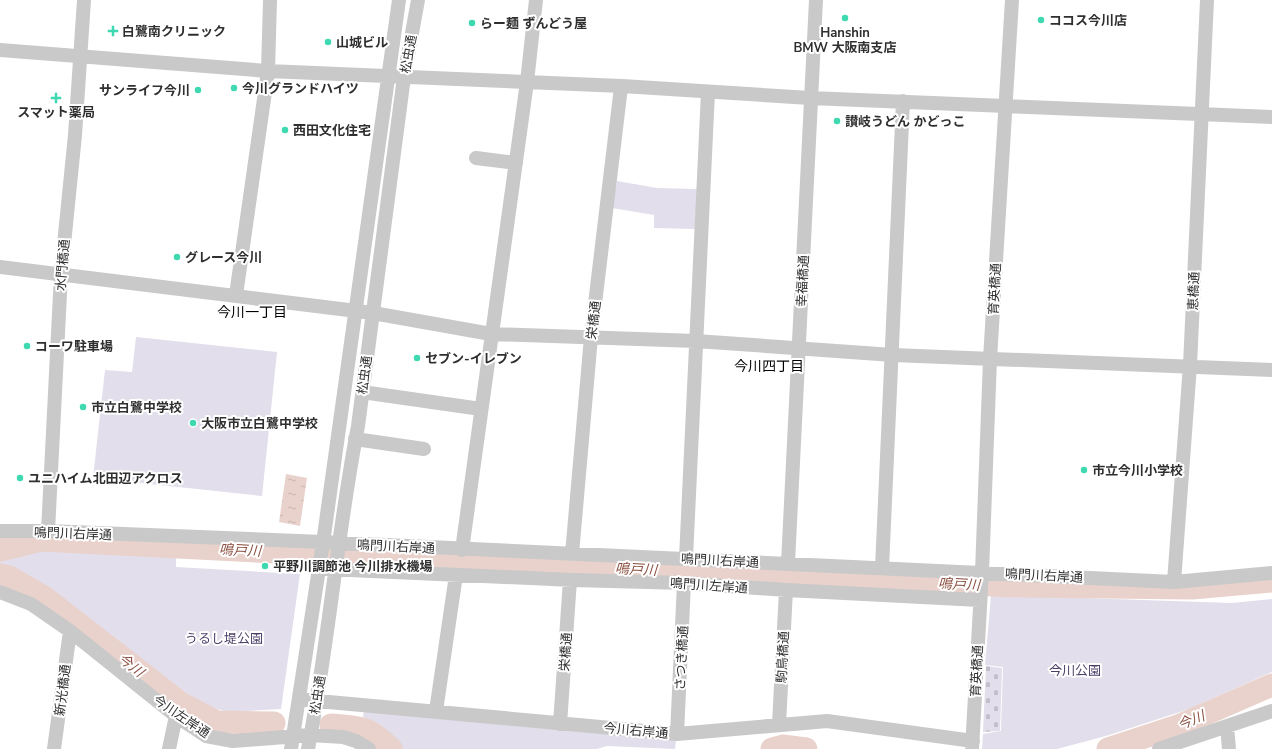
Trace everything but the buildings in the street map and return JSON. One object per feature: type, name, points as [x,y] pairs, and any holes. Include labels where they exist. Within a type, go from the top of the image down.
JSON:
[{"type":"street","name":"水門橋通","points":[[48,531],[61,274],[75,135],[84,0]]},
{"type":"street","points":[[236,295],[268,71],[270,0]]},
{"type":"street","name":"松虫通","points":[[292,743],[323,543],[387,76],[399,0]]},
{"type":"street","name":"松虫通","points":[[309,742],[336,569],[348,474],[362,392],[404,77],[418,0]]},
{"type":"street","points":[[462,550],[527,82],[536,0]]},
{"type":"street","name":"幸福橋通","points":[[788,563],[816,0]]},
{"type":"street","name":"育英橋通","points":[[973,745],[982,575],[990,359],[1012,0]]},
{"type":"street","name":"恵橋通","points":[[1174,582],[1190,365],[1207,0]]},
{"type":"street","points":[[0,50],[80,55],[268,71],[527,82],[810,98],[1272,117]]},
{"type":"street","name":"栄橋通","points":[[572,554],[591,337],[621,87]]},
{"type":"street","points":[[686,558],[708,92]]},
{"type":"street","points":[[882,568],[904,101]]},
{"type":"street","points":[[476,158],[516,163]]},
{"type":"street","points":[[0,267],[373,313],[491,334],[696,342],[799,350],[893,355],[1190,365],[1272,370]]},
{"type":"street","points":[[362,392],[481,409]]},
{"type":"street","points":[[355,439],[424,449]]},
{"type":"street","name":"鳴門川右岸通","points":[[0,531],[48,531],[462,550],[686,558],[882,568],[982,575],[1174,582],[1272,573]]},
{"type":"street","name":"鳴門川左岸通","points":[[319,569],[570,580],[684,583],[786,590],[980,597]]},
{"type":"street","points":[[436,712],[456,575]]},
{"type":"street","name":"栄橋通","points":[[560,724],[570,580]]},
{"type":"street","name":"さつき橋通","points":[[677,734],[684,583]]},
{"type":"street","name":"駒鳥橋通","points":[[778,724],[786,590]]},
{"type":"street","name":"今川左岸通","points":[[0,592],[30,604],[70,631],[176,716],[206,736],[219,740],[292,743],[343,737],[356,741],[369,749]]},
{"type":"street","name":"新光橋通","points":[[54,749],[70,631]]},
{"type":"street","name":"今川右岸通","points":[[299,700],[677,734],[778,724],[827,721],[875,726],[973,745]]},
{"type":"street","points":[[1158,749],[1272,711]]},
{"type":"street","points":[[169,749],[176,716]]},
{"type":"street","points":[[1227,726],[1229,749]]},
{"type":"green space","points":[[617,181],[657,188],[697,189],[695,229],[654,228],[654,215],[612,208]]},
{"type":"green space","points":[[136,337],[277,352],[262,496],[93,478],[105,370],[132,372]]},
{"type":"green space","name":"うるし堤公園","points":[[40,550],[176,556],[176,567],[300,574],[281,709],[227,712],[201,704],[45,587],[18,571],[0,565],[0,557],[17,552]]},
{"type":"green space","name":"今川公園","points":[[991,595],[1232,603],[1272,599],[1272,672],[1189,709],[1106,736],[1057,749],[982,749],[983,734],[1001,731],[1003,667],[985,665]]},
{"type":"green space","points":[[986,666],[1002,668],[1000,731],[983,732]]},
{"type":"green space","points":[[364,711],[676,740],[675,749],[607,746],[597,749],[402,749],[377,723],[363,717]]},
{"type":"water","points":[[286,474],[307,478],[300,526],[279,522]]},
{"type":"waterway","name":"鳴戸川","points":[[0,550],[41,540],[351,556],[428,557],[1013,586],[1192,588],[1272,581]]},
{"type":"waterway","name":"今川","points":[[0,575],[9,577],[44,597],[182,704],[217,722],[274,723]]},
{"type":"waterway","name":"今川","points":[[1108,749],[1178,726],[1272,685]]},
{"type":"waterway","name":"今川","points":[[331,725],[358,728],[370,732],[391,749]]},
{"type":"waterway","name":"今川","points":[[772,749],[783,746],[806,749]]},
{"type":"place","name":"Hanshin BMW 大阪南支店","points":[[845,18]]},
{"type":"place","name":"ココス今川店","points":[[1041,20]]},
{"type":"place","name":"らー麺 ずんどう屋","points":[[472,23]]},
{"type":"place","name":"白鷺南クリニック","points":[[113,31]]},
{"type":"place","name":"山城ビル","points":[[328,42]]},
{"type":"place","name":"今川グランドハイツ","points":[[234,88]]},
{"type":"place","name":"サンライフ今川","points":[[198,90]]},
{"type":"place","name":"スマット薬局","points":[[56,98]]},
{"type":"place","name":"讃岐うどん かどっこ","points":[[837,121]]},
{"type":"place","name":"西田文化住宅","points":[[285,130]]},
{"type":"place","name":"グレース今川","points":[[177,257]]},
{"type":"place","name":"コーワ駐車場","points":[[27,346]]},
{"type":"place","name":"セブン-イレブン","points":[[417,358]]},
{"type":"place","name":"市立白鷺中学校","points":[[83,407]]},
{"type":"place","name":"大阪市立白鷺中学校","points":[[193,423]]},
{"type":"place","name":"市立今川小学校","points":[[1084,470]]},
{"type":"place","name":"ユニハイム北田辺アクロス","points":[[20,478]]},
{"type":"place","name":"平野川調節池 今川排水機場","points":[[265,566]]},
{"type":"district","name":"今川一丁目","points":[[252,312]]},
{"type":"district","name":"今川四丁目","points":[[769,366]]}]
